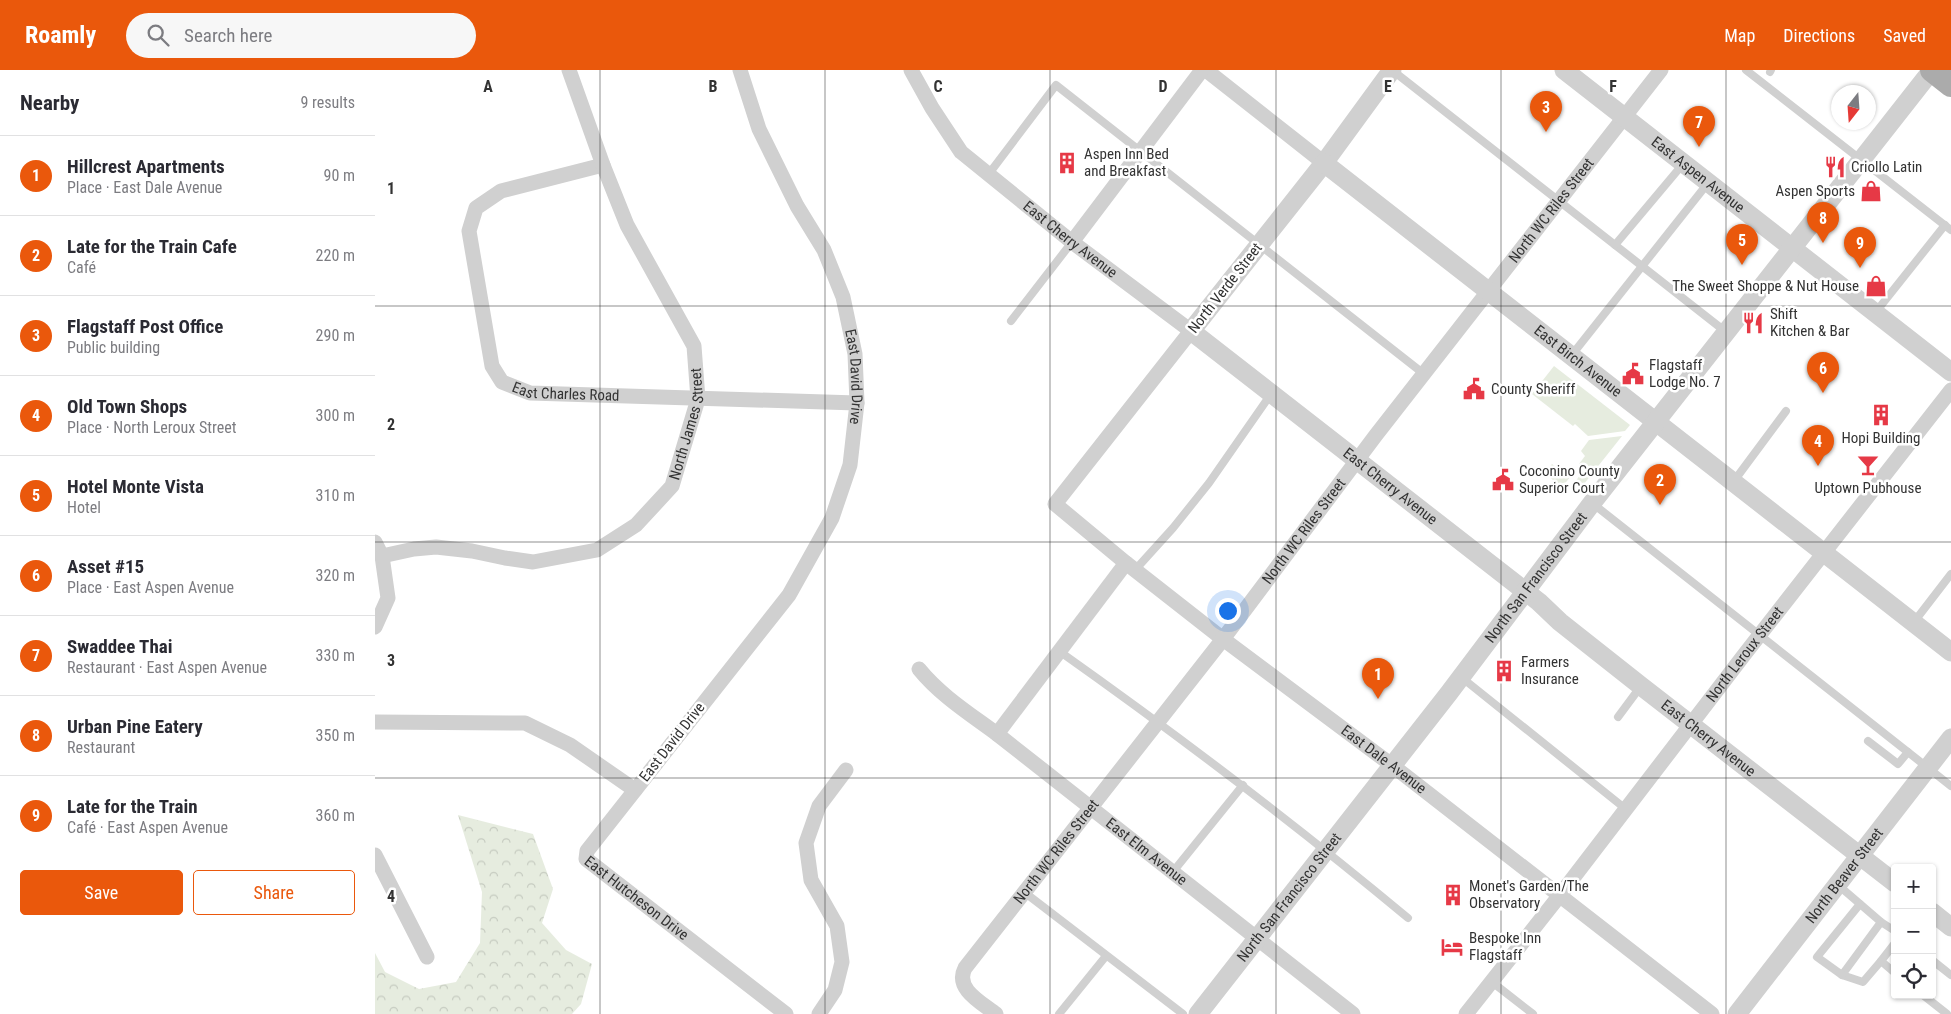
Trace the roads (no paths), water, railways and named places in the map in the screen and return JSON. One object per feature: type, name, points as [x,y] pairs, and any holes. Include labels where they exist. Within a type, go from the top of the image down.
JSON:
[{"type":"main road","points":[[1932,70],[1951,85]]},
{"type":"street","name":"North James Street","points":[[378,549],[436,547],[472,551],[533,562],[597,550],[636,525],[672,486],[698,399],[694,346],[627,225],[569,70]]},
{"type":"street","name":"East David Drive","points":[[635,790],[789,595],[833,518],[850,465],[857,403],[855,354],[843,297],[823,250],[797,206],[759,129],[740,70]]},
{"type":"street","name":"East Cherry Avenue","points":[[911,70],[932,108],[961,152],[988,175],[1072,242],[1191,331],[1525,590],[1560,622],[1891,880]]},
{"type":"street","points":[[1072,242],[1203,70]]},
{"type":"street","name":"East Birch Avenue","points":[[1206,70],[1951,652]]},
{"type":"street","name":"North Verde Street","points":[[1055,504],[1324,163],[1392,70]]},
{"type":"street","name":"East Aspen Avenue","points":[[1565,70],[1951,372]]},
{"type":"street","name":"North WC Riles Street","points":[[996,1014],[965,989],[961,974],[965,968],[1223,639],[1357,460],[1661,70]]},
{"type":"street","name":"North San Francisco Street","points":[[1197,1014],[1393,766],[1525,590],[1727,332],[1791,247],[1932,70]]},
{"type":"street","name":"East Charles Road","points":[[603,165],[501,191],[476,208],[469,231],[492,366],[502,382],[530,393],[857,403]]},
{"type":"street","name":"North Leroux Street","points":[[1466,1014],[1627,810],[1760,634],[1951,390]]},
{"type":"street","name":"East Dale Avenue","points":[[1055,504],[1131,567],[1223,639],[1393,766],[1711,1014]]},
{"type":"street","points":[[375,627],[388,598],[378,549]]},
{"type":"street","points":[[997,734],[1059,651],[1131,567]]},
{"type":"street","name":"East Elm Avenue","points":[[919,669],[931,684],[942,693],[997,734],[1256,940],[1353,1014]]},
{"type":"street","points":[[375,722],[525,723],[570,744],[635,790]]},
{"type":"street","name":"North Beaver Street","points":[[1737,1014],[1951,738]]},
{"type":"street","points":[[819,1014],[835,990],[842,962],[837,926],[811,880],[806,843],[819,806],[845,770]]},
{"type":"street","name":"East Hutcheson Drive","points":[[635,790],[587,851],[586,859],[786,1014]]},
{"type":"street","points":[[375,855],[427,957]]},
{"type":"street","points":[[1936,915],[1951,927]]},
{"type":"lane","points":[[1392,70],[1727,332]]},
{"type":"lane","points":[[1746,70],[1948,228],[1875,313]]},
{"type":"lane","points":[[988,175],[1055,85],[1424,374]]},
{"type":"lane","points":[[1615,244],[1683,163]]},
{"type":"lane","points":[[1571,356],[1708,183]]},
{"type":"lane","points":[[1011,321],[1072,242]]},
{"type":"lane","points":[[1131,567],[1173,528],[1209,483],[1271,393]]},
{"type":"lane","points":[[1733,482],[1786,411]]},
{"type":"lane","points":[[1592,503],[1951,786]]},
{"type":"lane","points":[[1913,622],[1951,574]]},
{"type":"lane","points":[[1059,651],[1159,721],[1243,785],[1408,918]]},
{"type":"lane","points":[[1461,677],[1627,810]]},
{"type":"lane","points":[[1618,717],[1641,686]]},
{"type":"lane","points":[[1868,741],[1899,764],[1908,752]]},
{"type":"lane","points":[[1172,873],[1243,785]]},
{"type":"lane","points":[[1838,885],[1891,928]]},
{"type":"lane","points":[[1024,892],[1183,1014]]},
{"type":"lane","points":[[1860,904],[1817,957],[1842,975],[1863,982],[1891,949]]},
{"type":"lane","points":[[1842,975],[1881,922]]},
{"type":"lane","points":[[1059,1014],[1106,956]]},
{"type":"lane","points":[[1881,961],[1891,970]]},
{"type":"lane","points":[[1936,963],[1951,975]]},
{"type":"lane","points":[[1491,982],[1533,1014]]},
{"type":"lane","points":[[1928,999],[1947,1014]]},
{"type":"place","name":"Flagstaff Post Office","points":[[1546,132]]},
{"type":"place","name":"Swaddee Thai","points":[[1699,147]]},
{"type":"place","name":"Aspen Inn Bed and Breakfast","points":[[1067,163]]},
{"type":"place","name":"Criollo Latin","points":[[1835,167]]},
{"type":"place","name":"Aspen Sports","points":[[1871,191]]},
{"type":"place","name":"Urban Pine Eatery","points":[[1823,243]]},
{"type":"place","name":"Hotel Monte Vista","points":[[1742,265]]},
{"type":"place","name":"Late for the Train","points":[[1860,268]]},
{"type":"place","name":"The Sweet Shoppe & Nut House","points":[[1876,286]]},
{"type":"place","name":"Shift Kitchen & Bar","points":[[1753,323]]},
{"type":"place","name":"Flagstaff Lodge No. 7","points":[[1633,374]]},
{"type":"place","name":"County Sheriff","points":[[1474,389]]},
{"type":"place","name":"Asset #15","points":[[1823,393]]},
{"type":"place","name":"Hopi Building","points":[[1881,415]]},
{"type":"place","name":"Uptown Pubhouse","points":[[1868,465]]},
{"type":"place","name":"Old Town Shops","points":[[1818,466]]},
{"type":"place","name":"Coconino County Superior Court","points":[[1503,480]]},
{"type":"place","name":"Late for the Train Cafe","points":[[1660,505]]},
{"type":"place","name":"Farmers Insurance","points":[[1504,671]]},
{"type":"place","name":"Hillcrest Apartments","points":[[1378,699]]},
{"type":"place","name":"Monet's Garden/The Observatory","points":[[1453,895]]},
{"type":"place","name":"Bespoke Inn Flagstaff","points":[[1452,947]]}]
